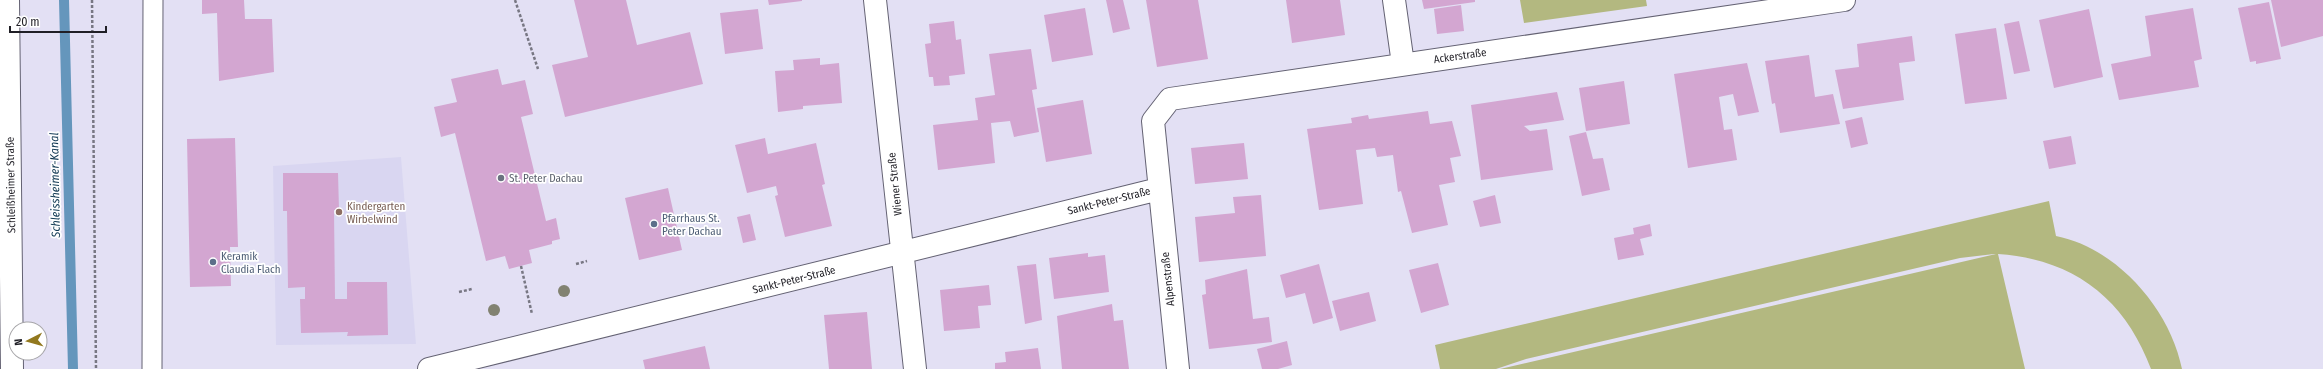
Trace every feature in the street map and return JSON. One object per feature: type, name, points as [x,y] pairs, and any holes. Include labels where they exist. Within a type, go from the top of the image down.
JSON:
[{"type":"street","name":"Schleißheimer Straße","points":[[8,0],[12,369]]},
{"type":"street","name":"Wiener Straße","points":[[875,0],[915,369]]},
{"type":"street","points":[[1394,0],[1403,64]]},
{"type":"street","name":"Ackerstraße","points":[[1159,189],[1153,121],[1170,99],[1816,2],[1844,0]]},
{"type":"street","name":"Sankt-Peter-Straße","points":[[429,369],[1159,189]]},
{"type":"street","name":"Alpenstraße","points":[[1159,189],[1178,369]]},
{"type":"lane","points":[[152,369],[153,0]]},
{"type":"path","points":[[92,0],[96,369]]},
{"type":"path","points":[[515,0],[538,69]]},
{"type":"path","points":[[576,264],[587,261]]},
{"type":"path","points":[[521,266],[539,342]]},
{"type":"path","points":[[459,292],[472,288]]},
{"type":"shaded area","name":"Kindergarten Wirbelwind","points":[[401,157],[416,344],[276,345],[273,166]]},
{"type":"green space","points":[[1520,0],[1646,0],[1647,6],[1524,23]]},
{"type":"green space","points":[[2049,201],[2056,236],[2078,243],[2100,253],[2120,268],[2137,284],[2153,304],[2166,325],[2176,347],[2182,369],[2151,369],[2140,344],[2127,322],[2111,303],[2093,287],[2073,274],[2050,264],[1998,254],[2025,369],[1500,369],[1996,254],[1994,254],[1960,258],[1526,359],[1496,369],[1440,369],[1435,345]]},
{"type":"building","points":[[202,0],[244,0],[245,19],[272,19],[274,72],[219,81],[217,13],[202,14]]},
{"type":"building","points":[[574,0],[626,0],[637,45],[690,32],[703,84],[565,117],[552,65],[588,57]]},
{"type":"building","points":[[768,0],[802,0],[802,1],[769,5]]},
{"type":"building","points":[[1106,0],[1123,0],[1130,29],[1113,33]]},
{"type":"building","points":[[1146,0],[1198,0],[1208,59],[1157,67]]},
{"type":"building","points":[[1286,0],[1340,0],[1345,35],[1292,43]]},
{"type":"building","points":[[1422,0],[1475,0],[1475,2],[1424,9]]},
{"type":"building","points":[[2271,0],[2323,0],[2323,36],[2281,47]]},
{"type":"building","points":[[2269,2],[2281,59],[2256,64],[2256,61],[2250,62],[2238,8]]},
{"type":"building","points":[[1461,5],[1464,31],[1437,34],[1434,9]]},
{"type":"building","points":[[1085,8],[1093,55],[1052,62],[1044,15]]},
{"type":"building","points":[[2193,8],[2202,59],[2194,61],[2199,87],[2119,100],[2111,64],[2151,56],[2145,16]]},
{"type":"building","points":[[758,9],[763,49],[725,54],[720,13]]},
{"type":"building","points":[[2089,9],[2103,77],[2054,88],[2039,20]]},
{"type":"building","points":[[954,21],[956,40],[961,39],[965,74],[949,76],[950,85],[934,86],[933,77],[929,77],[925,44],[931,43],[929,24]]},
{"type":"building","points":[[2019,21],[2030,71],[2014,74],[2004,24]]},
{"type":"building","points":[[1996,28],[2007,99],[1965,104],[1955,34]]},
{"type":"building","points":[[1912,36],[1915,61],[1899,63],[1904,100],[1843,109],[1835,70],[1859,67],[1857,44]]},
{"type":"building","points":[[1031,49],[1037,89],[1032,90],[1039,132],[1014,137],[1010,121],[991,123],[995,163],[938,170],[933,125],[978,120],[975,98],[995,95],[989,54]]},
{"type":"building","points":[[1809,55],[1815,97],[1833,94],[1840,124],[1780,133],[1775,103],[1772,104],[1765,61]]},
{"type":"building","points":[[820,58],[820,65],[839,63],[842,103],[803,106],[803,109],[778,112],[775,71],[794,70],[793,60]]},
{"type":"building","points":[[1747,63],[1759,112],[1738,116],[1733,94],[1719,97],[1724,130],[1732,129],[1737,160],[1688,168],[1674,74]]},
{"type":"building","name":"St. Peter Dachau","points":[[498,69],[502,85],[525,80],[533,114],[521,117],[546,221],[556,218],[560,239],[552,241],[552,244],[529,250],[532,263],[509,269],[505,256],[486,261],[455,133],[441,137],[434,107],[457,102],[451,79]]},
{"type":"building","points":[[1624,81],[1630,124],[1586,131],[1579,88]]},
{"type":"building","points":[[1557,92],[1564,120],[1524,126],[1530,131],[1547,129],[1553,170],[1481,180],[1471,105]]},
{"type":"building","points":[[1083,100],[1092,154],[1046,162],[1037,108]]},
{"type":"building","points":[[1428,111],[1430,124],[1452,121],[1461,156],[1450,158],[1455,182],[1439,185],[1448,225],[1412,233],[1401,191],[1398,192],[1393,155],[1377,157],[1375,148],[1356,150],[1363,204],[1319,210],[1307,129],[1352,123],[1351,118],[1368,115],[1369,119]]},
{"type":"building","points":[[1862,117],[1868,144],[1851,148],[1845,121]]},
{"type":"building","points":[[1586,132],[1593,159],[1603,158],[1610,190],[1582,196],[1569,136]]},
{"type":"building","points":[[2071,136],[2076,164],[2049,169],[2043,141]]},
{"type":"building","points":[[235,138],[238,247],[230,247],[231,286],[190,287],[187,139]]},
{"type":"building","points":[[765,138],[768,154],[816,143],[825,184],[822,185],[832,226],[785,237],[775,196],[778,195],[776,186],[747,193],[735,145]]},
{"type":"building","points":[[1244,143],[1248,179],[1195,184],[1191,148]]},
{"type":"building","points":[[283,173],[338,173],[339,210],[334,210],[335,299],[347,299],[347,282],[387,282],[388,335],[347,336],[348,332],[301,333],[300,299],[305,299],[305,287],[288,288],[287,211],[283,211]]},
{"type":"building","name":"Pfarrhaus St. Peter Dachau","points":[[668,188],[682,250],[639,260],[625,198]]},
{"type":"building","points":[[1261,195],[1266,256],[1199,262],[1195,217],[1235,213],[1233,197]]},
{"type":"building","points":[[1495,195],[1501,223],[1480,227],[1473,201]]},
{"type":"building","points":[[750,214],[756,240],[743,243],[737,217]]},
{"type":"building","points":[[1650,224],[1652,236],[1640,239],[1644,255],[1618,260],[1614,238],[1634,234],[1633,228]]},
{"type":"building","points":[[1088,253],[1088,257],[1105,255],[1109,292],[1054,299],[1049,258]]},
{"type":"building","points":[[1438,263],[1449,305],[1421,313],[1409,270]]},
{"type":"building","points":[[1036,264],[1042,320],[1025,324],[1017,266]]},
{"type":"building","points":[[1319,264],[1333,318],[1313,324],[1305,293],[1286,298],[1280,275]]},
{"type":"building","points":[[1247,269],[1253,319],[1269,317],[1272,342],[1209,349],[1202,295],[1206,294],[1205,280]]},
{"type":"building","points":[[989,285],[991,305],[978,306],[980,328],[944,331],[940,290]]},
{"type":"building","points":[[1369,292],[1376,321],[1340,331],[1332,301]]},
{"type":"building","points":[[1112,304],[1114,321],[1123,320],[1129,369],[1062,369],[1057,316]]},
{"type":"building","points":[[867,312],[872,369],[829,369],[824,315]]},
{"type":"building","points":[[1287,341],[1292,365],[1278,369],[1262,369],[1257,349]]},
{"type":"building","points":[[705,346],[710,369],[645,369],[643,360]]},
{"type":"building","points":[[1038,348],[1041,369],[995,369],[995,363],[1006,362],[1005,352]]},
{"type":"waterway","name":"Schleissheimer-Kanal","points":[[64,0],[73,369]]},
{"type":"place","name":"St. Peter Dachau","points":[[501,178]]},
{"type":"place","name":"Kindergarten Wirbelwind","points":[[339,212]]},
{"type":"place","name":"Pfarrhaus St. Peter Dachau","points":[[654,224]]},
{"type":"place","name":"Keramik Claudia Flach","points":[[213,262]]}]
